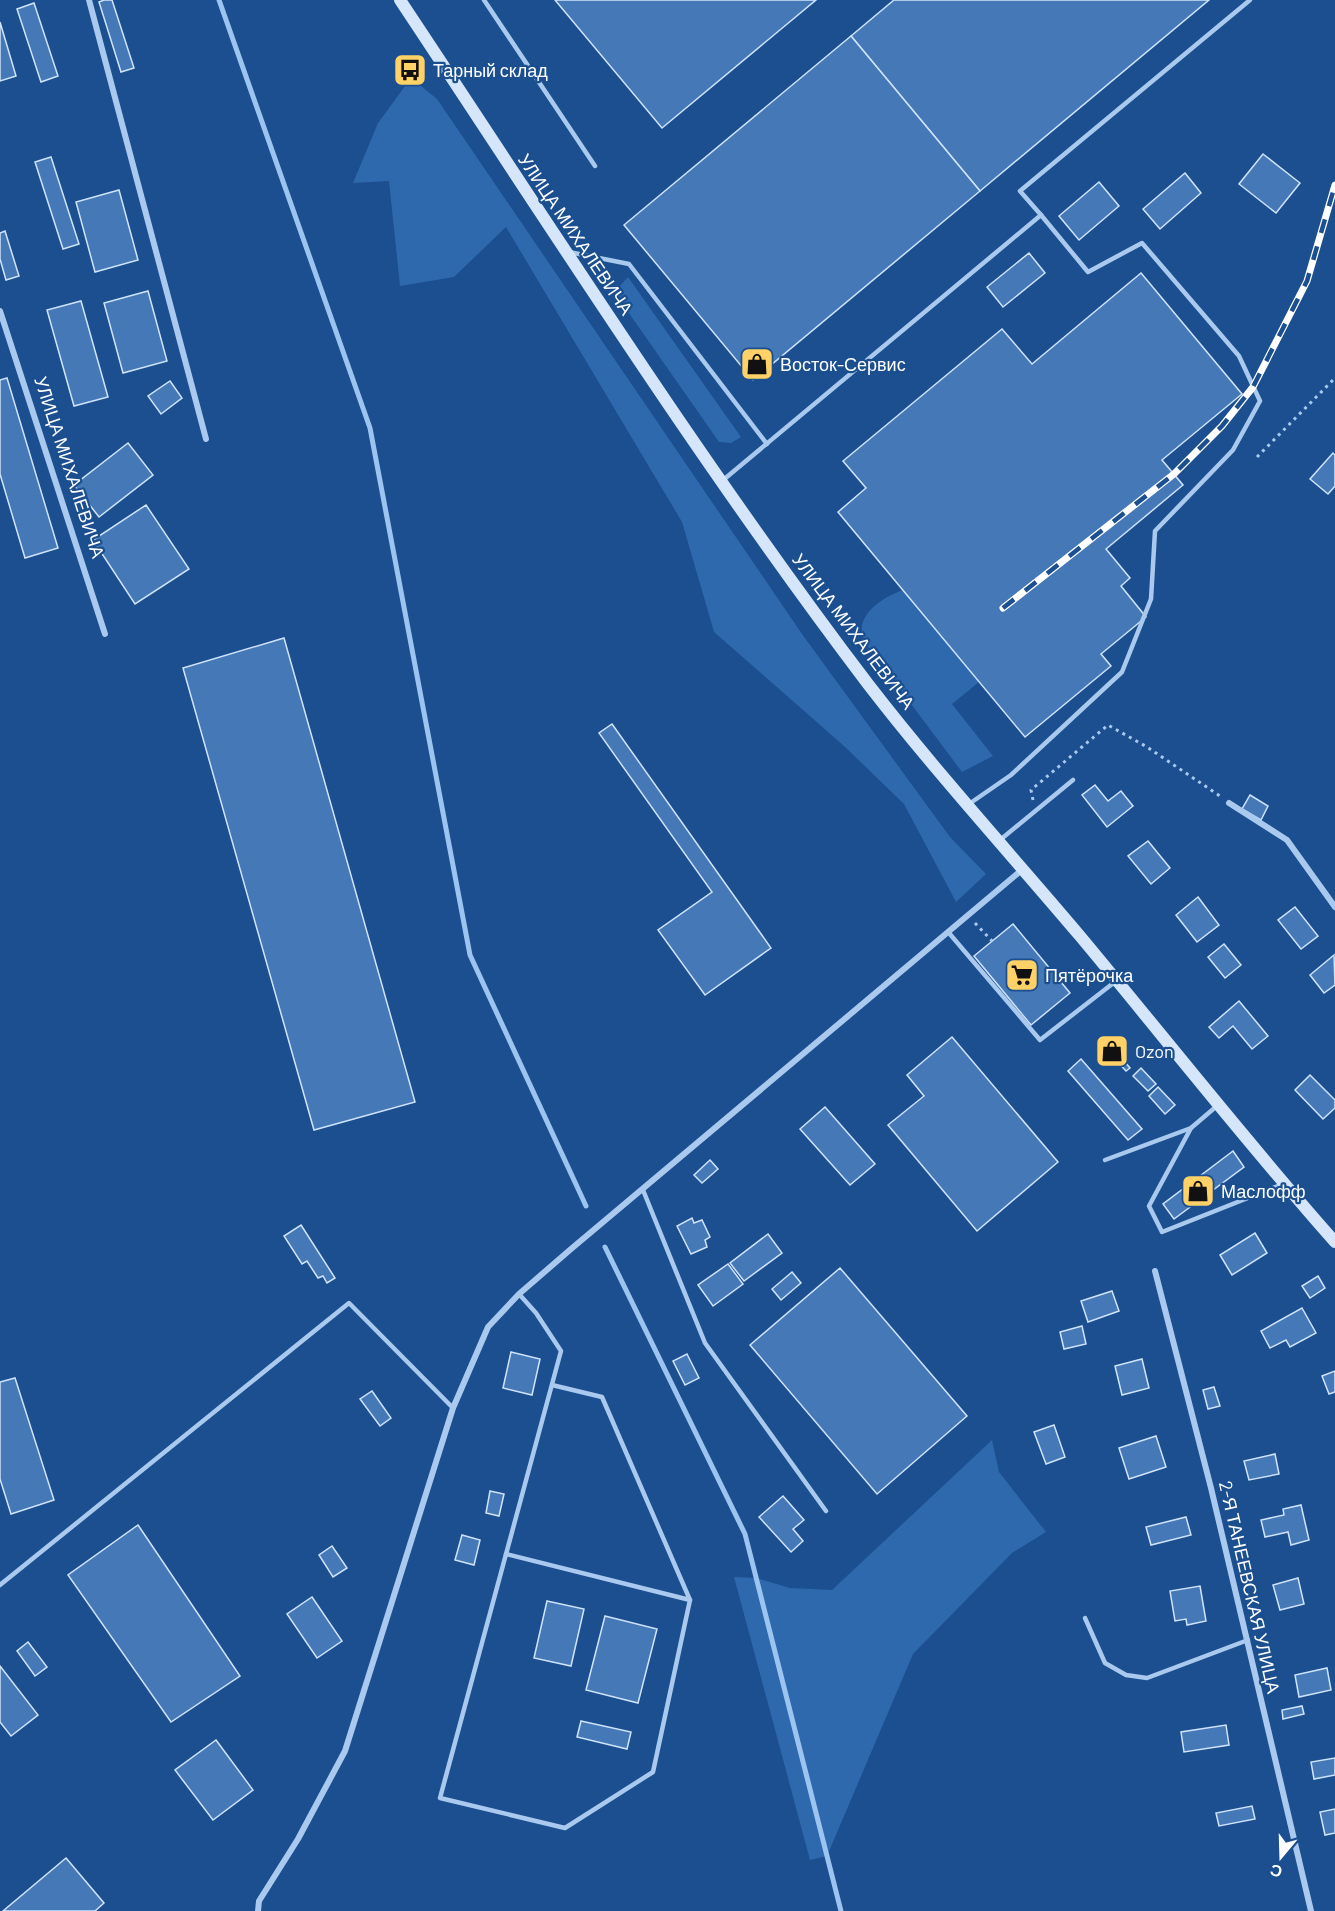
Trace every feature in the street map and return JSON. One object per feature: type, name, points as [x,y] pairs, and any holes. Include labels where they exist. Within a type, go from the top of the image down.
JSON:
[{"type":"street","points":[[89,0],[206,438]]},
{"type":"street","name":"УЛИЦА МИХАЛЕВИЧА","points":[[400,0],[566,252],[722,481],[869,685],[967,806],[1023,868],[1285,1183],[1330,1229],[1335,1242]]},
{"type":"street","name":"УЛИЦА МИХАЛЕВИЧА","points":[[0,311],[105,634]]},
{"type":"street","points":[[1229,803],[1287,840],[1335,907]]},
{"type":"street","points":[[258,1911],[259,1901],[298,1839],[345,1751],[453,1408],[488,1326],[519,1294],[571,1249],[949,933],[1023,868]]},
{"type":"street","name":"2-Я ТАНЕЕВСКАЯ УЛИЦА","points":[[1155,1271],[1248,1640],[1311,1911]]},
{"type":"lane","points":[[484,0],[595,166]]},
{"type":"lane","points":[[967,806],[1011,775],[1122,672],[1151,599],[1155,531],[1233,450],[1260,401],[1239,356],[1142,243],[1088,272],[1020,191],[1250,0]]},
{"type":"lane","points":[[722,481],[1041,215]]},
{"type":"lane","points":[[566,252],[629,264],[767,444]]},
{"type":"lane","points":[[998,842],[1073,780]]},
{"type":"lane","points":[[949,933],[1040,1040],[1117,981]]},
{"type":"lane","points":[[1106,1160],[1191,1128],[1219,1104]]},
{"type":"lane","points":[[1191,1128],[1149,1206],[1162,1232],[1285,1183]]},
{"type":"lane","points":[[643,1190],[705,1343],[826,1511]]},
{"type":"lane","points":[[519,1294],[536,1313],[561,1352],[552,1385],[506,1554],[440,1798],[565,1828],[653,1772],[690,1600],[602,1397],[552,1385]]},
{"type":"lane","points":[[0,1585],[349,1303],[453,1408]]},
{"type":"lane","points":[[506,1554],[690,1600]]},
{"type":"lane","points":[[1085,1618],[1106,1663],[1125,1675],[1147,1678],[1248,1640]]},
{"type":"path","points":[[1257,457],[1335,378]]},
{"type":"path","points":[[1036,811],[1031,790],[1108,724],[1229,803]]},
{"type":"path","points":[[975,923],[993,941]]},
{"type":"shaded area","points":[[411,78],[437,99],[802,634],[950,837],[986,874],[956,902],[904,804],[844,746],[714,632],[682,522],[506,227],[454,277],[400,286],[389,181],[353,183],[378,123]]},
{"type":"shaded area","points":[[628,277],[741,437],[731,443],[719,442],[617,296],[619,287]]},
{"type":"shaded area","points":[[903,590],[979,682],[952,704],[993,756],[962,772],[864,641],[862,628],[868,613],[884,599]]},
{"type":"shaded area","points":[[992,1440],[999,1472],[1046,1532],[1012,1553],[913,1654],[827,1856],[810,1860],[734,1577],[756,1578],[790,1588],[832,1590]]},
{"type":"building","points":[[112,0],[134,68],[121,72],[99,2]]},
{"type":"building","points":[[555,0],[816,0],[662,128]]},
{"type":"building","points":[[894,0],[1209,0],[980,191],[851,36]]},
{"type":"building","points":[[34,3],[58,76],[41,82],[17,9]]},
{"type":"building","points":[[0,22],[16,76],[0,81]]},
{"type":"building","points":[[851,36],[980,191],[753,380],[624,225]]},
{"type":"building","points":[[1263,154],[1300,183],[1276,213],[1239,184]]},
{"type":"building","points":[[51,157],[79,244],[63,249],[35,162]]},
{"type":"building","points":[[1185,173],[1201,193],[1160,229],[1143,209]]},
{"type":"building","points":[[1099,182],[1119,206],[1079,240],[1059,216]]},
{"type":"building","points":[[119,190],[138,260],[95,272],[76,202]]},
{"type":"building","points":[[5,231],[19,276],[6,280],[0,259],[0,233]]},
{"type":"building","points":[[1029,253],[1045,273],[1003,307],[987,287]]},
{"type":"building","points":[[1141,273],[1242,394],[1162,460],[1183,485],[1106,549],[1130,578],[1121,586],[1146,617],[1101,654],[1111,666],[1025,737],[838,512],[866,488],[843,461],[1002,329],[1032,364]]},
{"type":"building","points":[[148,291],[167,361],[123,373],[104,303]]},
{"type":"building","points":[[81,301],[108,397],[74,406],[47,310]]},
{"type":"building","points":[[7,378],[58,548],[25,558],[0,474],[0,380]]},
{"type":"building","points":[[170,381],[182,398],[161,414],[148,396]]},
{"type":"building","points":[[128,443],[153,475],[99,517],[74,485]]},
{"type":"building","points":[[1333,453],[1335,455],[1335,486],[1328,494],[1310,479]]},
{"type":"building","points":[[146,505],[189,569],[135,604],[93,540]]},
{"type":"building","points":[[284,638],[415,1102],[314,1130],[183,668]]},
{"type":"building","points":[[612,724],[771,948],[705,995],[658,930],[712,892],[599,733]]},
{"type":"building","points":[[1095,785],[1108,801],[1121,791],[1133,806],[1107,827],[1082,795]]},
{"type":"building","points":[[1250,795],[1268,806],[1261,820],[1242,809]]},
{"type":"building","points":[[1148,841],[1170,868],[1151,884],[1128,856]]},
{"type":"building","points":[[1198,897],[1219,925],[1197,942],[1176,915]]},
{"type":"building","points":[[1295,907],[1318,936],[1301,949],[1278,920]]},
{"type":"building","name":"Пятёрочка","points":[[1013,924],[1070,993],[1031,1025],[974,956]]},
{"type":"building","points":[[1224,944],[1241,965],[1225,978],[1208,957]]},
{"type":"building","points":[[1334,955],[1335,985],[1324,993],[1310,975]]},
{"type":"building","points":[[1239,1001],[1268,1036],[1252,1049],[1233,1026],[1219,1038],[1209,1027]]},
{"type":"building","points":[[952,1037],[1058,1162],[977,1231],[888,1125],[924,1096],[907,1075]]},
{"type":"building","points":[[1123,1041],[1126,1047],[1110,1056],[1107,1050]]},
{"type":"building","points":[[1118,1054],[1130,1068],[1126,1071],[1114,1058]]},
{"type":"building","points":[[1081,1059],[1142,1129],[1128,1140],[1068,1071]]},
{"type":"building","points":[[1141,1068],[1156,1084],[1148,1091],[1133,1076]]},
{"type":"building","points":[[1310,1075],[1335,1100],[1335,1108],[1323,1119],[1295,1090]]},
{"type":"building","points":[[1158,1087],[1175,1105],[1165,1114],[1149,1096]]},
{"type":"building","points":[[825,1107],[875,1164],[850,1185],[800,1129]]},
{"type":"building","points":[[1233,1151],[1244,1167],[1174,1219],[1163,1204]]},
{"type":"building","points":[[710,1160],[718,1169],[702,1183],[694,1175]]},
{"type":"building","points":[[692,1218],[694,1223],[702,1220],[710,1237],[705,1240],[707,1247],[691,1254],[677,1226]]},
{"type":"building","points":[[301,1225],[335,1278],[327,1283],[323,1276],[318,1278],[307,1261],[302,1264],[284,1236]]},
{"type":"building","points":[[1255,1233],[1267,1253],[1232,1275],[1220,1255]]},
{"type":"building","points":[[768,1234],[782,1253],[744,1281],[730,1263]]},
{"type":"building","points":[[728,1264],[743,1284],[713,1306],[698,1285]]},
{"type":"building","points":[[840,1268],[967,1416],[877,1494],[750,1345]]},
{"type":"building","points":[[792,1272],[801,1283],[781,1300],[772,1289]]},
{"type":"building","points":[[1318,1276],[1325,1288],[1310,1298],[1302,1286]]},
{"type":"building","points":[[1112,1291],[1119,1311],[1088,1322],[1081,1301]]},
{"type":"building","points":[[1302,1308],[1316,1333],[1290,1347],[1286,1340],[1270,1348],[1261,1331]]},
{"type":"building","points":[[1082,1326],[1086,1344],[1064,1349],[1060,1332]]},
{"type":"building","points":[[511,1352],[540,1359],[532,1395],[503,1388]]},
{"type":"building","points":[[687,1354],[699,1378],[685,1385],[673,1361]]},
{"type":"building","points":[[1142,1359],[1149,1388],[1122,1395],[1115,1366]]},
{"type":"building","points":[[1335,1371],[1335,1392],[1329,1394],[1322,1376]]},
{"type":"building","points":[[15,1378],[54,1500],[11,1514],[0,1479],[0,1382]]},
{"type":"building","points":[[1214,1387],[1220,1406],[1208,1409],[1203,1390]]},
{"type":"building","points":[[372,1391],[391,1418],[380,1426],[360,1399]]},
{"type":"building","points":[[1054,1425],[1065,1457],[1046,1464],[1034,1432]]},
{"type":"building","points":[[1156,1436],[1166,1467],[1129,1479],[1119,1448]]},
{"type":"building","points":[[1275,1454],[1279,1474],[1249,1480],[1244,1461]]},
{"type":"building","points":[[490,1491],[504,1494],[499,1516],[486,1513]]},
{"type":"building","points":[[783,1496],[804,1520],[793,1529],[803,1541],[791,1552],[759,1517]]},
{"type":"building","points":[[1301,1505],[1309,1540],[1291,1545],[1288,1532],[1265,1537],[1261,1520],[1284,1515],[1283,1509]]},
{"type":"building","points":[[1186,1517],[1191,1535],[1151,1545],[1146,1527]]},
{"type":"building","points":[[138,1525],[240,1676],[171,1722],[68,1575]]},
{"type":"building","points":[[462,1535],[480,1540],[474,1565],[455,1560]]},
{"type":"building","points":[[332,1546],[347,1568],[333,1577],[319,1555]]},
{"type":"building","points":[[1298,1578],[1304,1604],[1280,1610],[1273,1585]]},
{"type":"building","points":[[1200,1586],[1206,1621],[1187,1625],[1186,1619],[1175,1621],[1170,1591]]},
{"type":"building","points":[[312,1597],[342,1641],[317,1658],[287,1614]]},
{"type":"building","points":[[547,1601],[584,1609],[571,1666],[534,1658]]},
{"type":"building","points":[[605,1616],[657,1629],[638,1703],[586,1690]]},
{"type":"building","points":[[28,1642],[47,1667],[35,1676],[17,1651]]},
{"type":"building","points":[[0,1666],[38,1715],[11,1736],[0,1722]]},
{"type":"building","points":[[1327,1668],[1331,1690],[1299,1697],[1295,1675]]},
{"type":"building","points":[[1302,1706],[1304,1714],[1283,1719],[1282,1710]]},
{"type":"building","points":[[581,1721],[631,1732],[627,1749],[577,1737]]},
{"type":"building","points":[[1226,1725],[1229,1745],[1184,1752],[1181,1732]]},
{"type":"building","points":[[216,1740],[253,1790],[213,1820],[175,1770]]},
{"type":"building","points":[[1335,1758],[1335,1775],[1314,1779],[1311,1762]]},
{"type":"building","points":[[1252,1806],[1255,1819],[1219,1826],[1216,1813]]},
{"type":"building","points":[[1335,1809],[1335,1833],[1325,1835],[1320,1812]]},
{"type":"building","points":[[66,1858],[104,1903],[95,1911],[3,1911]]},
{"type":"waterway","points":[[219,0],[370,428],[470,955],[586,1206]]},
{"type":"waterway","points":[[605,1247],[745,1534],[841,1911]]},
{"type":"railway","points":[[1003,608],[1174,474],[1222,426],[1253,387],[1307,281],[1335,185]]},
{"type":"place","name":"Тарный склад","points":[[410,70]]},
{"type":"place","name":"Восток-Сервис","points":[[757,364]]},
{"type":"place","name":"Пятёрочка","points":[[1022,975]]},
{"type":"place","name":"Ozon","points":[[1112,1051]]},
{"type":"place","name":"Маслофф","points":[[1198,1191]]}]
